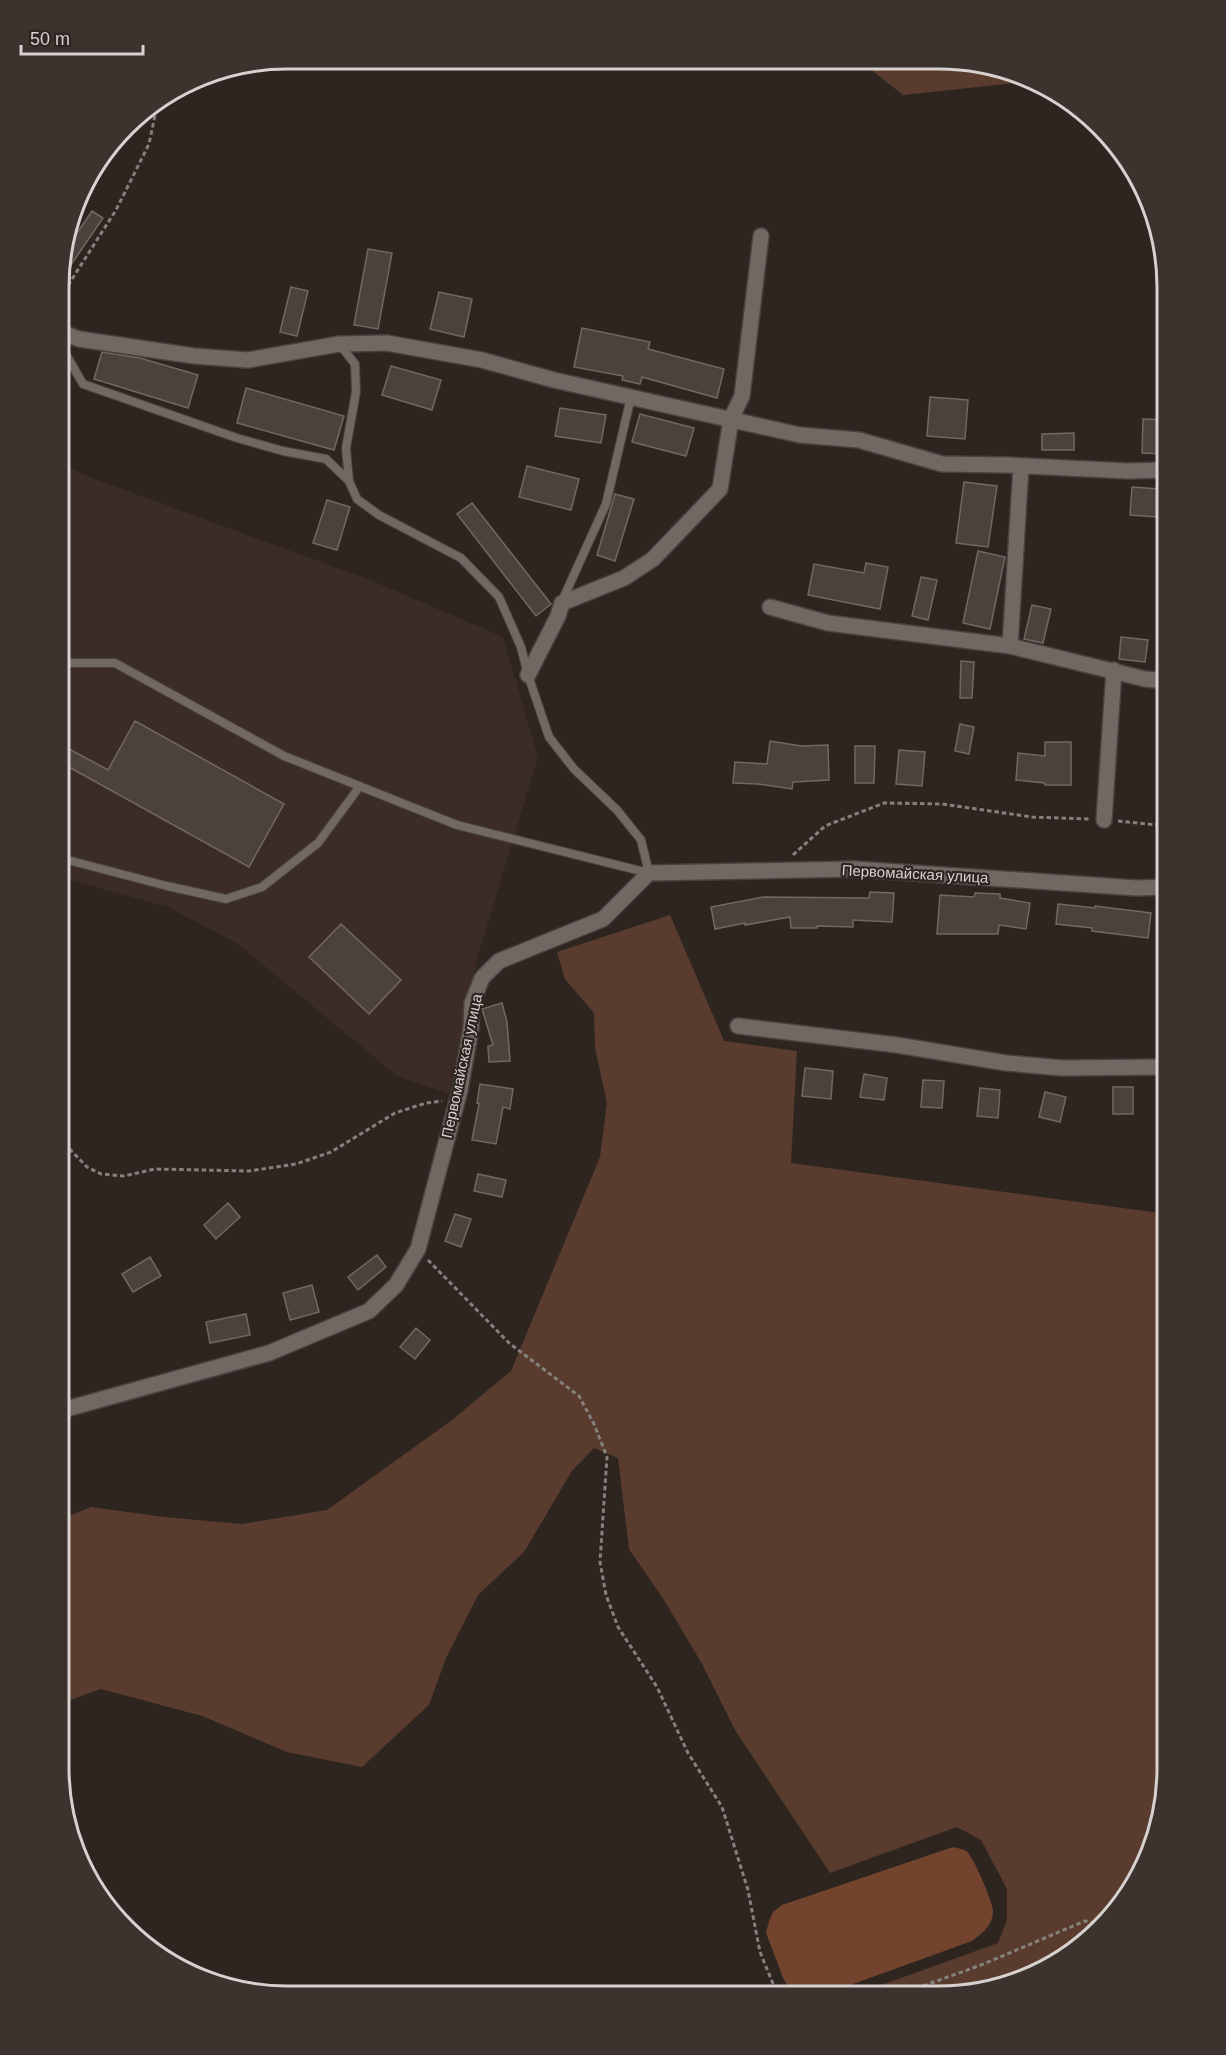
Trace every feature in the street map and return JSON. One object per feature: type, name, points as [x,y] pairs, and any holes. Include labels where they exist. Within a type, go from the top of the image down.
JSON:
[{"type":"street","points":[[528,675],[558,616],[562,603],[624,578],[653,559],[720,489],[731,419],[742,396],[761,236]]},
{"type":"street","points":[[69,335],[79,339],[194,356],[248,360],[339,344],[387,343],[482,360],[554,380],[800,435],[859,440],[942,464],[1157,470]]},
{"type":"street","points":[[1010,646],[1021,466]]},
{"type":"street","points":[[770,607],[828,623],[1010,646],[1157,680]]},
{"type":"street","points":[[1104,820],[1114,670]]},
{"type":"street","name":"Первомайская улица","points":[[69,1408],[269,1353],[369,1311],[396,1285],[418,1249],[457,1100],[471,1028],[472,1003],[482,978],[499,961],[603,919],[649,873],[855,869],[1137,888],[1157,887]]},
{"type":"street","points":[[738,1026],[897,1045],[1006,1063],[1062,1068],[1157,1067]]},
{"type":"lane","points":[[69,663],[115,663],[284,756],[457,825],[649,873],[641,840],[617,810],[574,769],[549,737],[521,647],[498,597],[461,558],[380,515],[357,499],[349,481],[346,448],[356,392],[355,364],[339,344]]},
{"type":"lane","points":[[69,360],[83,384],[237,438],[283,451],[326,459],[349,481]]},
{"type":"lane","points":[[562,603],[606,504],[631,397]]},
{"type":"lane","points":[[69,860],[226,899],[262,887],[318,843],[360,786]]},
{"type":"path","points":[[69,284],[116,210],[149,144],[155,113]]},
{"type":"path","points":[[776,871],[825,826],[884,803],[942,804],[1032,817],[1157,825]]},
{"type":"path","points":[[69,1148],[87,1167],[102,1174],[124,1176],[155,1169],[249,1170],[296,1164],[331,1152],[395,1113],[426,1103],[457,1100]]},
{"type":"path","points":[[418,1249],[509,1343],[579,1396],[594,1424],[607,1457],[600,1562],[606,1595],[618,1627],[657,1687],[688,1754],[722,1808],[748,1890],[760,1952],[774,1986]]},
{"type":"path","points":[[923,1986],[981,1965],[1085,1921],[1092,1923]]},
{"type":"shaded area","points":[[870,69],[954,69],[996,76],[1015,83],[903,95]]},
{"type":"shaded area","points":[[69,468],[370,580],[503,637],[538,757],[477,959],[449,1094],[397,1076],[238,944],[168,907],[69,880]]},
{"type":"shaded area","points":[[670,915],[724,1041],[797,1051],[791,1163],[1157,1213],[1157,1783],[1153,1811],[1135,1865],[1112,1901],[1083,1932],[1036,1964],[996,1979],[954,1986],[879,1986],[998,1943],[1007,1920],[1007,1889],[981,1840],[957,1827],[830,1873],[735,1730],[702,1664],[664,1600],[629,1549],[618,1458],[594,1448],[572,1471],[524,1552],[478,1595],[446,1658],[429,1705],[362,1767],[287,1752],[202,1716],[101,1689],[69,1700],[69,1516],[91,1507],[242,1524],[327,1510],[452,1420],[511,1371],[600,1157],[607,1103],[595,1048],[594,1013],[565,979],[557,952]]},
{"type":"shaded area","points":[[953,1847],[965,1850],[969,1854],[982,1880],[992,1906],[993,1916],[986,1929],[972,1941],[848,1986],[788,1986],[766,1933],[773,1912],[782,1905]]},
{"type":"building","points":[[92,211],[103,218],[70,267],[75,237]]},
{"type":"building","points":[[368,249],[392,253],[378,329],[354,325]]},
{"type":"building","points":[[291,287],[308,291],[297,336],[280,332]]},
{"type":"building","points":[[439,292],[472,299],[464,337],[430,329]]},
{"type":"building","points":[[582,328],[650,342],[648,349],[724,369],[717,398],[642,377],[640,384],[622,380],[623,376],[574,367]]},
{"type":"building","points":[[102,352],[140,358],[198,375],[188,408],[94,379]]},
{"type":"building","points":[[391,366],[441,380],[432,410],[382,395]]},
{"type":"building","points":[[246,388],[344,416],[334,450],[237,423]]},
{"type":"building","points":[[930,397],[968,400],[965,439],[927,436]]},
{"type":"building","points":[[560,408],[606,415],[601,443],[555,436]]},
{"type":"building","points":[[640,414],[694,428],[686,456],[632,442]]},
{"type":"building","points":[[1143,419],[1157,420],[1157,454],[1142,453]]},
{"type":"building","points":[[1074,433],[1074,450],[1042,450],[1042,434]]},
{"type":"building","points":[[527,466],[579,479],[571,510],[519,497]]},
{"type":"building","points":[[964,482],[997,486],[988,547],[956,543]]},
{"type":"building","points":[[1132,487],[1157,489],[1157,517],[1130,515]]},
{"type":"building","points":[[615,494],[634,499],[615,561],[597,555]]},
{"type":"building","points":[[327,500],[350,507],[337,550],[313,543]]},
{"type":"building","points":[[472,503],[551,604],[536,616],[457,514]]},
{"type":"building","points":[[978,551],[1005,557],[990,629],[963,623]]},
{"type":"building","points":[[866,563],[888,567],[880,609],[808,595],[814,564],[864,573]]},
{"type":"building","points":[[921,577],[937,580],[928,620],[912,616]]},
{"type":"building","points":[[1032,605],[1051,609],[1043,643],[1024,639]]},
{"type":"building","points":[[1121,637],[1148,640],[1145,662],[1119,659]]},
{"type":"building","points":[[961,661],[974,662],[972,698],[960,698]]},
{"type":"building","points":[[135,721],[284,804],[249,867],[69,767],[69,749],[108,770]]},
{"type":"building","points":[[960,724],[974,727],[969,754],[955,751]]},
{"type":"building","points":[[770,741],[801,746],[828,745],[829,780],[793,782],[792,789],[733,783],[735,762],[767,764]]},
{"type":"building","points":[[1045,742],[1071,742],[1071,785],[1045,785],[1045,783],[1016,780],[1018,753],[1045,756]]},
{"type":"building","points":[[855,746],[875,746],[874,783],[855,783]]},
{"type":"building","points":[[899,750],[925,752],[922,786],[896,784]]},
{"type":"building","points":[[870,892],[894,893],[892,922],[853,920],[853,927],[791,928],[790,917],[715,929],[711,907],[763,897],[869,898]]},
{"type":"building","points":[[975,893],[1000,894],[1000,898],[1030,903],[1026,929],[999,925],[998,934],[937,934],[940,895],[974,897]]},
{"type":"building","points":[[1058,904],[1151,913],[1148,938],[1056,924]]},
{"type":"building","points":[[341,924],[401,980],[369,1014],[309,957]]},
{"type":"building","points":[[502,1003],[507,1022],[510,1061],[489,1062],[488,1046],[493,1045],[482,1009]]},
{"type":"building","points":[[805,1068],[833,1071],[831,1099],[802,1096]]},
{"type":"building","points":[[864,1074],[887,1078],[884,1100],[860,1097]]},
{"type":"building","points":[[923,1080],[944,1081],[942,1108],[921,1107]]},
{"type":"building","points":[[480,1084],[513,1089],[510,1109],[503,1107],[496,1144],[472,1140],[479,1104],[477,1103]]},
{"type":"building","points":[[1113,1087],[1133,1087],[1133,1114],[1113,1114]]},
{"type":"building","points":[[980,1088],[1000,1090],[998,1118],[977,1116]]},
{"type":"building","points":[[1045,1092],[1066,1097],[1060,1122],[1039,1117]]},
{"type":"building","points":[[478,1174],[506,1180],[502,1197],[474,1191]]},
{"type":"building","points":[[228,1203],[240,1217],[216,1239],[204,1225]]},
{"type":"building","points":[[455,1214],[471,1219],[461,1247],[445,1241]]},
{"type":"building","points":[[377,1255],[386,1267],[358,1290],[348,1277]]},
{"type":"building","points":[[150,1257],[161,1276],[133,1292],[122,1274]]},
{"type":"building","points":[[312,1285],[319,1312],[290,1320],[283,1293]]},
{"type":"building","points":[[246,1314],[250,1335],[210,1343],[206,1322]]},
{"type":"building","points":[[416,1328],[430,1340],[415,1359],[400,1347]]}]
